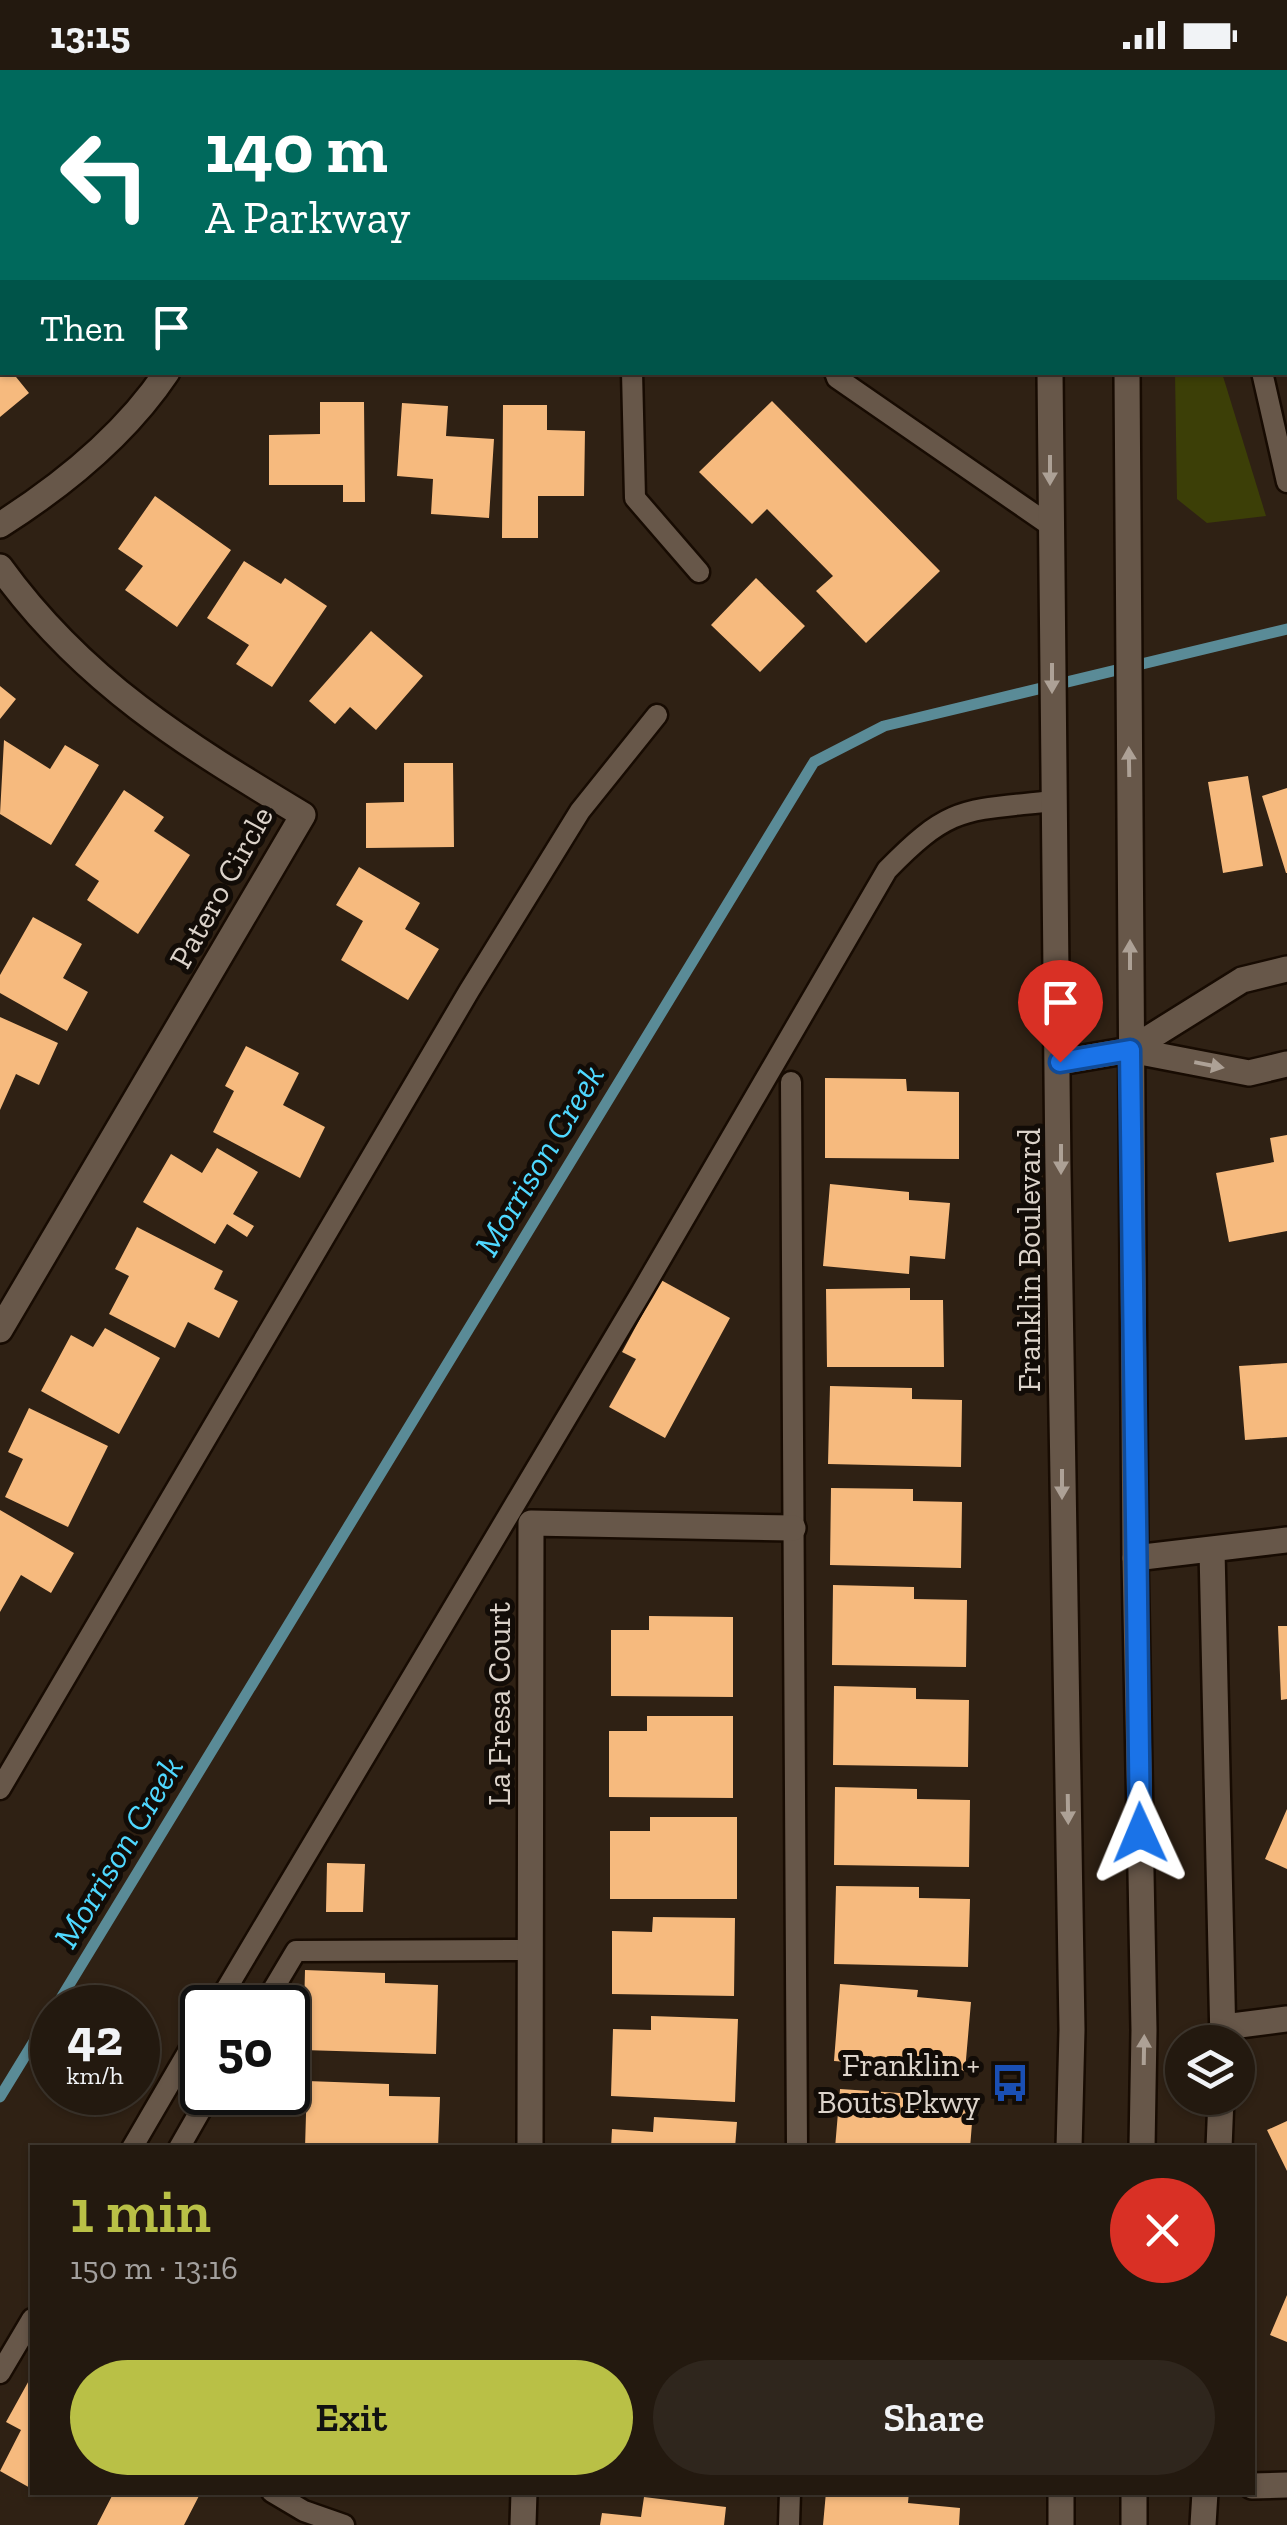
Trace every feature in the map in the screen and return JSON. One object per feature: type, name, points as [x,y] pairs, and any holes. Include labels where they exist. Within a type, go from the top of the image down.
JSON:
[{"type":"main road","points":[[0,525],[76,470],[133,416],[166,375]]},
{"type":"main road","name":"Franklin Boulevard","points":[[1050,375],[1052,854],[1060,1062],[1072,2030],[1069,2145]]},
{"type":"main road","points":[[1127,375],[1142,2145]]},
{"type":"main road","name":"Patero Circle","points":[[0,567],[71,654],[140,713],[304,816],[0,1330]]},
{"type":"main road","points":[[1130,1050],[1242,980],[1287,969]]},
{"type":"main road","points":[[1060,1062],[1130,1050],[1249,1073],[1287,1064]]},
{"type":"main road","name":"La Fresa Court","points":[[530,2145],[532,1523],[793,1528]]},
{"type":"main road","points":[[1135,1558],[1287,1540]]},
{"type":"main road","points":[[1212,1550],[1224,2025]]},
{"type":"main road","points":[[1255,2027],[1287,2019]]},
{"type":"main road","points":[[1219,2145],[1220,2115]]},
{"type":"main road","points":[[1255,2486],[1287,2485]]},
{"type":"main road","points":[[523,2525],[524,2495]]},
{"type":"main road","points":[[1061,2495],[1061,2525]]},
{"type":"main road","points":[[1134,2495],[1134,2525]]},
{"type":"main road","points":[[1202,2525],[1205,2495]]},
{"type":"lane","points":[[632,375],[635,498],[699,572]]},
{"type":"lane","points":[[836,375],[1051,526]]},
{"type":"lane","points":[[1263,375],[1287,482]]},
{"type":"lane","points":[[0,1789],[489,958],[580,811],[657,715]]},
{"type":"lane","points":[[228,1985],[887,870],[924,832],[959,812],[1052,801]]},
{"type":"lane","points":[[791,1082],[797,2145]]},
{"type":"lane","points":[[276,1985],[296,1951],[530,1950]]},
{"type":"lane","points":[[134,2145],[180,2066]]},
{"type":"lane","points":[[181,2145],[198,2115]]},
{"type":"lane","points":[[0,2373],[30,2322]]},
{"type":"lane","points":[[277,2495],[304,2511],[344,2525]]},
{"type":"lane","points":[[789,2525],[790,2495]]},
{"type":"shaded area","points":[[1175,375],[1223,375],[1266,516],[1207,523],[1177,499]]},
{"type":"building","points":[[0,375],[14,375],[29,393],[0,417]]},
{"type":"building","points":[[772,401],[940,571],[866,643],[816,591],[833,576],[767,509],[752,524],[699,472]]},
{"type":"building","points":[[320,402],[364,402],[365,502],[343,502],[343,485],[269,485],[269,435],[320,434]]},
{"type":"building","points":[[402,403],[448,406],[446,436],[494,439],[489,518],[431,514],[433,479],[397,476]]},
{"type":"building","points":[[503,405],[547,405],[547,430],[585,431],[584,496],[538,496],[538,538],[502,538]]},
{"type":"building","points":[[155,496],[231,550],[177,627],[125,590],[143,566],[118,549]]},
{"type":"building","points":[[244,561],[281,584],[285,578],[327,606],[272,687],[236,664],[249,645],[207,618]]},
{"type":"building","points":[[756,578],[805,626],[760,672],[711,625]]},
{"type":"building","points":[[371,631],[423,676],[376,730],[350,707],[335,724],[309,701]]},
{"type":"building","points":[[0,686],[16,699],[0,719]]},
{"type":"building","points":[[4,740],[50,769],[65,745],[99,765],[51,845],[0,814]]},
{"type":"building","points":[[404,763],[453,763],[454,847],[366,848],[366,803],[404,802]]},
{"type":"building","points":[[1248,776],[1263,866],[1223,873],[1208,782]]},
{"type":"building","points":[[1287,788],[1287,873],[1286,873],[1262,796]]},
{"type":"building","points":[[124,790],[164,817],[154,831],[190,855],[138,934],[87,900],[99,881],[75,865]]},
{"type":"building","points":[[359,867],[420,903],[405,929],[439,949],[408,1000],[341,960],[363,921],[336,905]]},
{"type":"building","points":[[33,917],[82,944],[63,978],[88,992],[67,1031],[0,993],[0,975]]},
{"type":"building","points":[[0,1017],[58,1043],[39,1085],[16,1074],[0,1110]]},
{"type":"building","points":[[246,1046],[299,1073],[283,1105],[325,1127],[300,1178],[213,1132],[234,1091],[225,1086]]},
{"type":"building","points":[[825,1078],[906,1079],[907,1091],[959,1092],[959,1159],[825,1158]]},
{"type":"building","points":[[1287,1135],[1287,1231],[1229,1242],[1216,1173],[1274,1162],[1270,1138]]},
{"type":"building","points":[[217,1148],[258,1172],[233,1214],[254,1226],[247,1237],[227,1224],[215,1244],[143,1202],[171,1154],[202,1173]]},
{"type":"building","points":[[830,1184],[909,1192],[909,1200],[950,1203],[945,1259],[910,1256],[909,1274],[823,1266]]},
{"type":"building","points":[[137,1227],[223,1271],[214,1289],[238,1301],[219,1338],[188,1322],[175,1348],[109,1314],[129,1276],[115,1269]]},
{"type":"building","points":[[661,1280],[730,1318],[665,1438],[609,1407],[636,1359],[622,1352]]},
{"type":"building","points":[[910,1288],[910,1300],[943,1300],[944,1367],[827,1367],[826,1289]]},
{"type":"building","points":[[105,1328],[160,1358],[119,1434],[41,1391],[71,1335],[93,1347]]},
{"type":"building","points":[[1287,1363],[1287,1437],[1245,1440],[1239,1366]]},
{"type":"building","points":[[830,1386],[912,1388],[912,1399],[962,1400],[961,1467],[828,1464]]},
{"type":"building","points":[[29,1408],[108,1446],[68,1527],[5,1497],[23,1459],[8,1452]]},
{"type":"building","points":[[831,1488],[913,1489],[913,1501],[962,1502],[961,1568],[830,1565]]},
{"type":"building","points":[[0,1510],[74,1553],[51,1593],[21,1575],[0,1612]]},
{"type":"building","points":[[833,1585],[914,1587],[914,1599],[967,1600],[966,1667],[832,1665]]},
{"type":"building","points":[[649,1616],[733,1617],[733,1697],[611,1696],[611,1630],[649,1630]]},
{"type":"building","points":[[1278,1626],[1287,1626],[1287,1699],[1281,1700]]},
{"type":"building","points":[[834,1686],[916,1688],[916,1699],[969,1700],[968,1767],[833,1765]]},
{"type":"building","points":[[647,1716],[733,1716],[733,1798],[609,1797],[609,1731],[647,1731]]},
{"type":"building","points":[[835,1787],[917,1789],[917,1799],[970,1800],[969,1867],[834,1865]]},
{"type":"building","points":[[1287,1809],[1287,1869],[1265,1859]]},
{"type":"building","points":[[650,1817],[737,1817],[737,1899],[610,1899],[610,1831],[650,1831]]},
{"type":"building","points":[[327,1863],[365,1864],[363,1912],[326,1912]]},
{"type":"building","points":[[836,1886],[919,1887],[919,1898],[970,1899],[968,1967],[834,1964]]},
{"type":"building","points":[[653,1917],[735,1918],[734,1996],[612,1994],[612,1931],[652,1932]]},
{"type":"building","points":[[305,1970],[385,1973],[385,1983],[438,1985],[436,2054],[310,2050],[310,1985],[305,1985]]},
{"type":"building","points":[[840,1984],[918,1990],[917,1997],[971,2002],[965,2071],[834,2061]]},
{"type":"building","points":[[651,2016],[738,2019],[735,2102],[611,2096],[613,2029],[651,2030]]},
{"type":"building","points":[[310,2081],[389,2084],[389,2096],[440,2097],[438,2145],[305,2145]]},
{"type":"building","points":[[840,2089],[974,2098],[970,2145],[835,2145]]},
{"type":"building","points":[[654,2117],[737,2122],[735,2145],[611,2145],[612,2129],[653,2132]]},
{"type":"building","points":[[1287,2121],[1287,2171],[1267,2130]]},
{"type":"building","points":[[1287,2295],[1287,2342],[1270,2335]]},
{"type":"building","points":[[30,2379],[30,2488],[0,2471],[21,2430],[6,2422]]},
{"type":"building","points":[[112,2495],[199,2495],[184,2525],[97,2525]]},
{"type":"building","points":[[826,2495],[909,2495],[908,2503],[960,2508],[959,2525],[823,2525]]},
{"type":"building","points":[[644,2497],[726,2507],[724,2525],[600,2525],[602,2513],[641,2517]]},
{"type":"waterway","name":"Morrison Creek","points":[[69,1985],[814,762],[884,726],[1287,629]]},
{"type":"waterway","name":"Morrison Creek","points":[[0,2097],[30,2048]]},
{"type":"place","name":"Franklin + Bouts Pkwy","points":[[1010,2083]]},
{"type":"route","points":[[1060,1062],[1130,1050],[1140,1833]]}]
